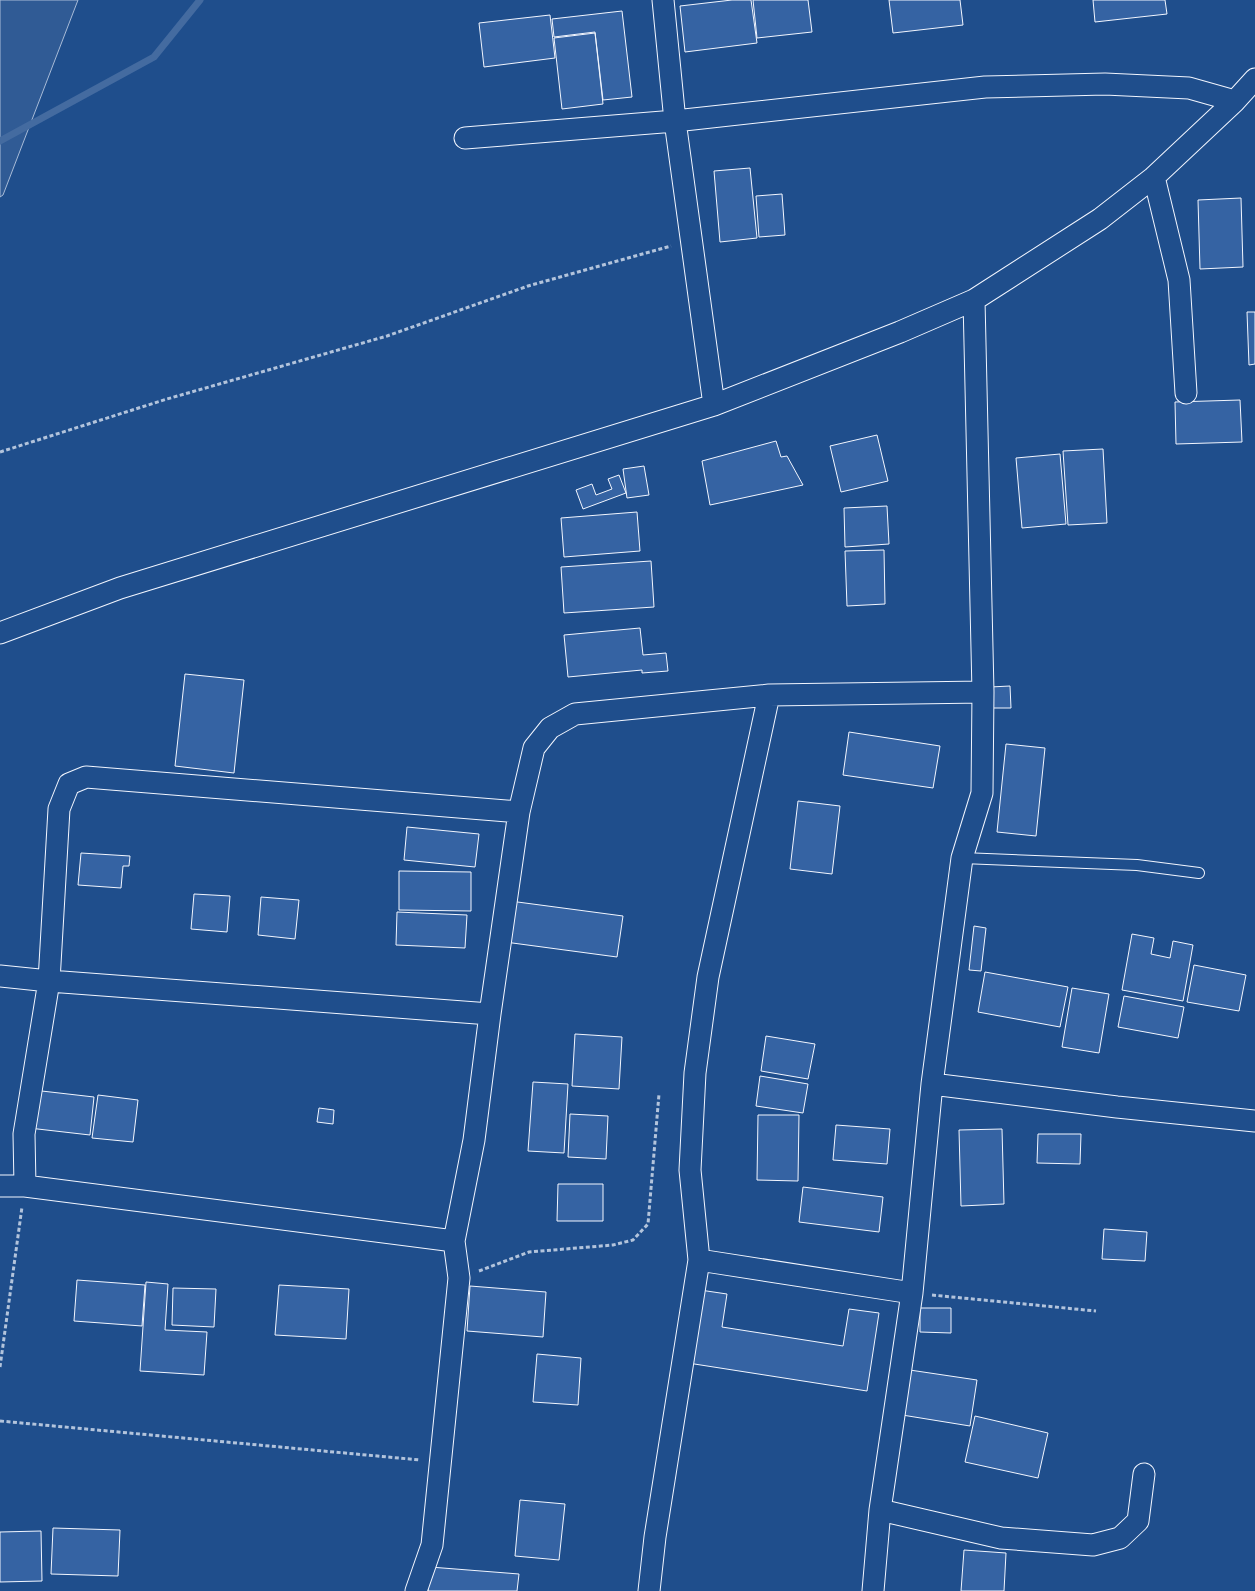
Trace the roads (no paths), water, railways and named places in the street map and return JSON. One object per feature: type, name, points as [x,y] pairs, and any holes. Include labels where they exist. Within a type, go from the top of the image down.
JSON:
[{"type":"street","points":[[663,0],[675,121],[714,405]]},
{"type":"street","points":[[0,633],[120,588],[714,405],[882,339],[974,300],[1100,219],[1154,177],[1235,101],[1255,79]]},
{"type":"street","points":[[465,138],[675,121],[984,87],[1105,84],[1189,88],[1235,101]]},
{"type":"street","points":[[1154,177],[1179,280],[1186,393]]},
{"type":"street","points":[[873,1591],[880,1510],[912,1293],[932,1084],[962,858],[982,793],[983,692],[974,300]]},
{"type":"street","points":[[416,1591],[432,1545],[459,1278],[454,1241],[474,1140],[490,1014],[520,812],[534,748],[550,728],[575,714],[769,695],[983,692]]},
{"type":"street","points":[[649,1591],[655,1537],[699,1260],[690,1170],[695,1074],[708,977],[769,695]]},
{"type":"street","points":[[25,1186],[24,1134],[48,981],[59,810],[69,784],[86,777],[520,812]]},
{"type":"street","points":[[0,976],[490,1014]]},
{"type":"street","points":[[932,1084],[1118,1107],[1255,1121]]},
{"type":"street","points":[[0,1186],[25,1186],[454,1241]]},
{"type":"street","points":[[699,1260],[912,1293]]},
{"type":"street","points":[[880,1510],[1001,1538],[1094,1545],[1120,1538],[1138,1521],[1144,1474]]},
{"type":"lane","points":[[962,858],[1137,865],[1199,873]]},
{"type":"waterway","points":[[0,141],[154,57],[200,0]]}]
